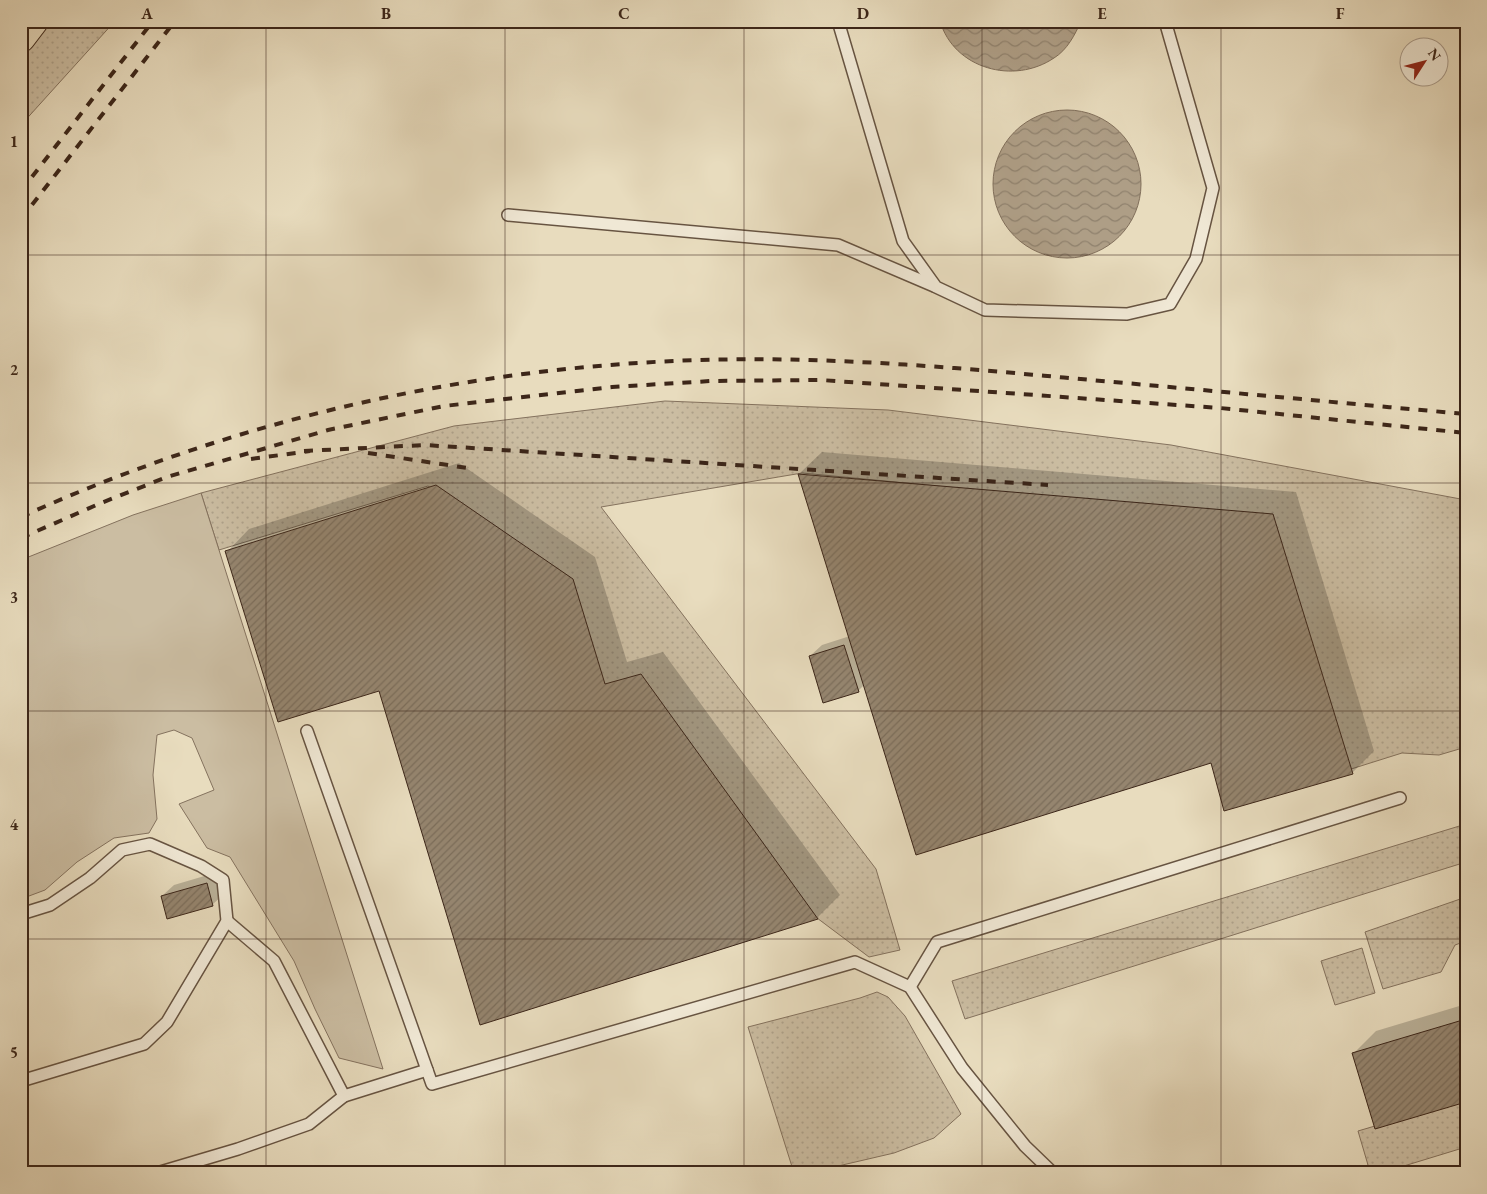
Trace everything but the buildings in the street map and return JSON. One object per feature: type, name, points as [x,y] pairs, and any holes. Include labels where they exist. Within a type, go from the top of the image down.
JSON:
[{"type":"highway","points":[[21,38],[34,21]]},
{"type":"lane","points":[[838,21],[903,241],[936,287]]},
{"type":"lane","points":[[508,215],[838,245],[985,310],[1127,314],[1170,304],[1196,259],[1213,188],[1165,21]]},
{"type":"lane","points":[[307,731],[432,1084],[855,962],[910,987],[962,1068],[1025,1146],[1053,1173]]},
{"type":"lane","points":[[910,987],[936,942],[1400,798]]},
{"type":"lane","points":[[21,914],[50,905],[90,878],[122,850],[150,844],[201,866],[223,880],[227,921],[167,1022],[144,1044],[21,1082]]},
{"type":"lane","points":[[227,921],[274,961],[344,1096]]},
{"type":"lane","points":[[156,1173],[238,1149],[309,1124],[344,1096],[427,1070]]},
{"type":"shaded area","points":[[47,21],[115,21],[21,125],[21,50]]},
{"type":"shaded area","points":[[665,401],[888,410],[1171,445],[1466,500],[1466,747],[1439,755],[1402,753],[1348,770],[1270,518],[802,473],[601,507],[876,869],[900,950],[869,957],[813,915],[603,690],[571,578],[428,486],[219,550],[201,493],[454,426]]},
{"type":"shaded area","points":[[201,493],[383,1069],[339,1058],[294,961],[230,857],[207,848],[179,804],[214,790],[192,738],[174,730],[157,735],[153,775],[157,819],[149,833],[114,838],[77,862],[45,890],[21,899],[21,560],[133,515]]},
{"type":"shaded area","points":[[1466,824],[1466,862],[965,1019],[952,981]]},
{"type":"shaded area","points":[[1466,897],[1466,941],[1455,945],[1441,972],[1383,989],[1365,932]]},
{"type":"shaded area","points":[[1362,948],[1375,993],[1335,1005],[1321,961]]},
{"type":"shaded area","points":[[877,992],[888,997],[905,1016],[961,1114],[934,1138],[894,1153],[808,1173],[794,1173],[748,1027]]},
{"type":"shaded area","points":[[1466,1099],[1466,1147],[1381,1173],[1345,1173],[1368,1165],[1358,1131]]},
{"type":"water","points":[[940,21],[1081,21],[1070,42],[1054,58],[1038,66],[1004,71],[987,68],[972,61],[958,51],[947,37]]},
{"type":"water","points":[[1067,110],[1095,116],[1119,132],[1135,156],[1141,184],[1135,212],[1119,236],[1095,252],[1067,258],[1039,252],[1015,236],[999,212],[993,184],[999,156],[1015,132],[1039,116]]},
{"type":"railway","points":[[21,191],[153,21]]},
{"type":"railway","points":[[21,219],[175,21]]},
{"type":"railway","points":[[21,517],[102,483],[184,453],[268,427],[353,405],[438,387],[525,374],[612,365],[749,359],[847,361],[993,371],[1466,414]]},
{"type":"railway","points":[[21,538],[167,477],[328,430],[444,406],[612,387],[711,381],[821,380],[1220,408],[1466,433]]},
{"type":"railway","points":[[304,451],[425,445],[1048,485]]},
{"type":"railway","points":[[251,459],[310,451]]},
{"type":"railway","points":[[368,453],[474,469]]}]
